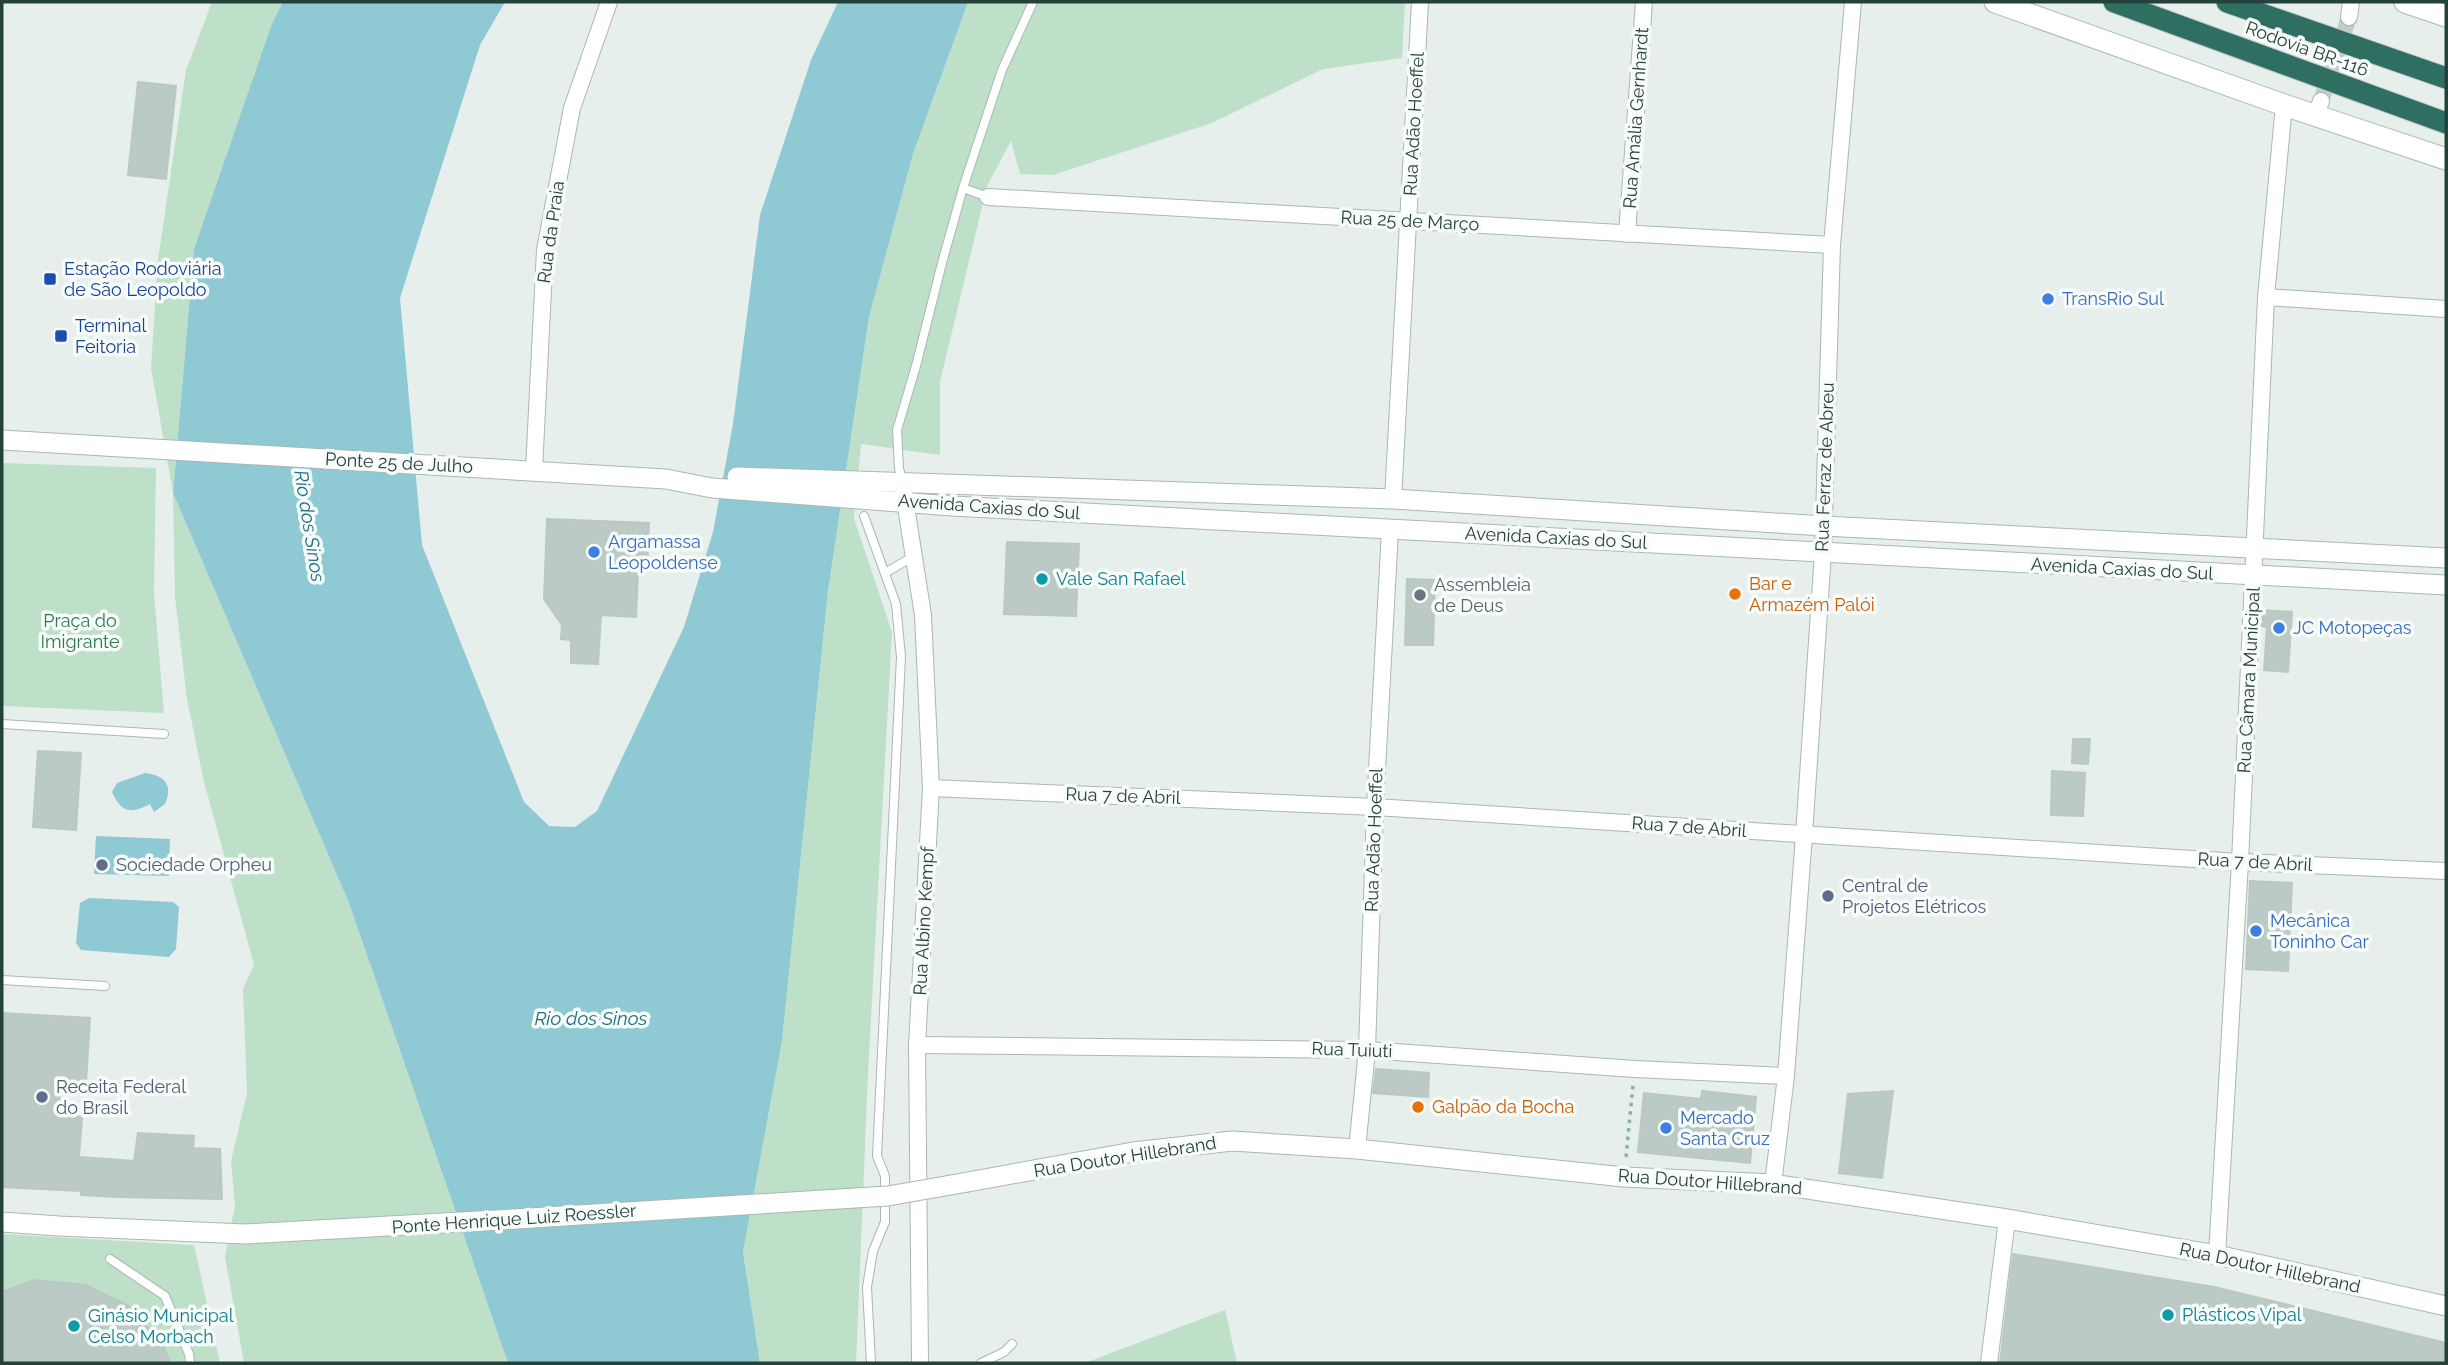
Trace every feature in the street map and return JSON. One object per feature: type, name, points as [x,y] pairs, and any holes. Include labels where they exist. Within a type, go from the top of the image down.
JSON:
[{"type":"highway","name":"Rodovia BR-116","points":[[2114,2],[2446,123]]},
{"type":"highway","name":"Rodovia BR-116","points":[[2227,2],[2446,78]]},
{"type":"main road","points":[[1995,2],[2284,105],[2318,108],[2446,159]]},
{"type":"main road","points":[[2405,2],[2446,16]]},
{"type":"street","name":"Rua da Praia","points":[[534,470],[545,250],[572,108],[609,2]]},
{"type":"street","name":"Rua Adão Hoeffel","points":[[1393,499],[1420,2]]},
{"type":"street","name":"Rua Amália Gernhardt","points":[[1627,234],[1644,2]]},
{"type":"street","name":"Rua Ferraz de Abreu","points":[[1773,1184],[1786,1076],[1804,835],[1823,552],[1832,245],[1853,2]]},
{"type":"street","name":"Rua Câmara Municipal","points":[[2217,1255],[2240,862],[2266,297],[2284,105]]},
{"type":"street","name":"Rua 25 de Março","points":[[988,197],[1832,245]]},
{"type":"street","points":[[2266,297],[2446,309]]},
{"type":"street","name":"Ponte 25 de Julho","points":[[2,440],[489,468]]},
{"type":"street","name":"Avenida Caxias do Sul","points":[[489,468],[853,489],[905,502],[966,507],[2446,585]]},
{"type":"street","name":"Avenida Caxias do Sul","points":[[853,489],[903,481],[1393,499],[1824,526],[2446,558]]},
{"type":"street","name":"Rua Albino Kempf","points":[[903,481],[923,615],[931,788],[917,1045],[920,1363]]},
{"type":"street","name":"Rua Adão Hoeffel","points":[[1357,1149],[1367,1049],[1375,807],[1390,530]]},
{"type":"street","name":"Rua 7 de Abril","points":[[931,788],[1375,807],[2240,862],[2446,871]]},
{"type":"street","name":"Rua Tuiuti","points":[[917,1045],[1367,1049],[1635,1069],[1786,1076]]},
{"type":"street","name":"Rua Doutor Hillebrand","points":[[968,1182],[1133,1152],[1232,1141],[1357,1149],[1624,1177],[1773,1184],[2007,1219],[2217,1255],[2446,1306]]},
{"type":"street","name":"Ponte Henrique Luiz Roessler","points":[[2,1222],[245,1234],[888,1196],[968,1182]]},
{"type":"street","points":[[1989,1363],[2007,1219]]},
{"type":"lane","points":[[903,481],[899,469],[897,430],[963,188],[1002,70],[1033,2]]},
{"type":"lane","points":[[963,188],[988,197]]},
{"type":"lane","points":[[864,516],[896,604],[901,657],[877,1156],[885,1176],[885,1222],[873,1251],[867,1287],[870,1363]]},
{"type":"lane","points":[[885,573],[914,556]]},
{"type":"lane","points":[[2,724],[164,734]]},
{"type":"lane","points":[[2,980],[105,986]]},
{"type":"lane","points":[[110,1259],[165,1296],[189,1354],[190,1363]]},
{"type":"lane","points":[[981,1363],[1004,1352],[1012,1344]]},
{"type":"path","points":[[1624,1177],[1635,1069]]},
{"type":"green space","points":[[212,2],[283,2],[272,23],[194,249],[173,493],[151,368],[158,260],[186,70]]},
{"type":"green space","points":[[968,2],[1405,2],[1402,58],[1323,69],[1212,123],[1053,175],[1020,174],[1011,141],[987,186],[940,382],[940,455],[861,444],[854,519],[892,632],[868,1074],[856,1363],[760,1363],[743,1252],[782,1041],[828,591],[869,317],[913,154]]},
{"type":"green space","name":"Praça do Imigrante","points":[[2,463],[156,468],[154,593],[164,713],[2,706]]},
{"type":"green space","points":[[173,493],[349,903],[508,1363],[244,1363],[225,1257],[235,1205],[231,1161],[247,1093],[243,989],[254,965],[203,778],[187,699],[175,597]]},
{"type":"green space","points":[[2,1234],[194,1245],[220,1363],[2,1363]]},
{"type":"green space","points":[[1225,1310],[1237,1363],[1085,1363]]},
{"type":"water","name":"Rio dos Sinos","points":[[283,2],[505,2],[480,45],[400,298],[422,545],[524,802],[549,826],[575,827],[597,811],[684,627],[713,532],[733,424],[760,215],[811,60],[838,2],[968,2],[913,154],[869,317],[828,591],[782,1041],[743,1252],[760,1363],[508,1363],[349,903],[173,493],[194,249],[272,23]]},
{"type":"water","points":[[145,773],[166,782],[168,797],[165,804],[154,812],[150,804],[132,810],[123,808],[112,792],[117,783]]},
{"type":"water","points":[[96,836],[170,839],[169,876],[94,874]]},
{"type":"water","points":[[89,898],[173,902],[179,907],[176,949],[169,957],[81,950],[76,943],[80,903]]},
{"type":"building","points":[[138,82],[176,86],[166,179],[128,175]]},
{"type":"building","points":[[547,519],[649,523],[647,570],[638,570],[636,617],[601,615],[598,664],[571,663],[571,640],[561,639],[562,625],[544,599]]},
{"type":"building","name":"Vale San Rafael","points":[[1007,542],[1079,544],[1076,616],[1004,614]]},
{"type":"building","points":[[1407,579],[1435,580],[1433,645],[1405,645]]},
{"type":"building","points":[[2262,610],[2292,612],[2288,672],[2264,670],[2267,627],[2261,626]]},
{"type":"building","points":[[2073,739],[2090,739],[2088,764],[2072,763]]},
{"type":"building","points":[[38,751],[81,753],[76,830],[33,827]]},
{"type":"building","points":[[2052,771],[2085,773],[2083,816],[2051,815]]},
{"type":"building","points":[[2250,881],[2292,883],[2288,971],[2246,969]]},
{"type":"building","name":"Receita Federal do Brasil","points":[[2,1013],[90,1018],[86,1082],[61,1080],[58,1115],[82,1117],[79,1157],[134,1161],[138,1133],[194,1136],[193,1148],[220,1149],[222,1199],[117,1197],[81,1195],[81,1191],[2,1187]]},
{"type":"building","points":[[1376,1069],[1429,1073],[1428,1097],[1373,1093]]},
{"type":"building","points":[[1702,1091],[1756,1097],[1750,1163],[1638,1152],[1644,1093],[1701,1099]]},
{"type":"building","points":[[1893,1091],[1882,1178],[1839,1173],[1848,1094]]},
{"type":"building","name":"Plásticos Vipal","points":[[2013,1254],[2214,1287],[2446,1343],[2446,1363],[2000,1363]]},
{"type":"building","name":"Ginásio Municipal Celso Morbach","points":[[35,1280],[86,1285],[129,1306],[163,1345],[170,1363],[2,1363],[2,1292]]},
{"type":"tunnel","points":[[2321,101],[2349,17]]},
{"type":"place","name":"Estação Rodoviária de São Leopoldo","points":[[50,279]]},
{"type":"place","name":"TransRio Sul","points":[[2048,299]]},
{"type":"place","name":"Terminal Feitoria","points":[[61,336]]},
{"type":"place","name":"Argamassa Leopoldense","points":[[594,552]]},
{"type":"place","name":"Vale San Rafael","points":[[1042,579]]},
{"type":"place","name":"Bar e Armazém Palói","points":[[1735,594]]},
{"type":"place","name":"Assembleia de Deus","points":[[1420,595]]},
{"type":"place","name":"JC Motopeças","points":[[2279,628]]},
{"type":"place","name":"Sociedade Orpheu","points":[[102,865]]},
{"type":"place","name":"Central de Projetos Elétricos","points":[[1828,896]]},
{"type":"place","name":"Mecânica Toninho Car","points":[[2256,931]]},
{"type":"place","name":"Receita Federal do Brasil","points":[[42,1097]]},
{"type":"place","name":"Galpão da Bocha","points":[[1418,1107]]},
{"type":"place","name":"Mercado Santa Cruz","points":[[1666,1128]]},
{"type":"place","name":"Plásticos Vipal","points":[[2168,1315]]},
{"type":"place","name":"Ginásio Municipal Celso Morbach","points":[[74,1326]]}]
